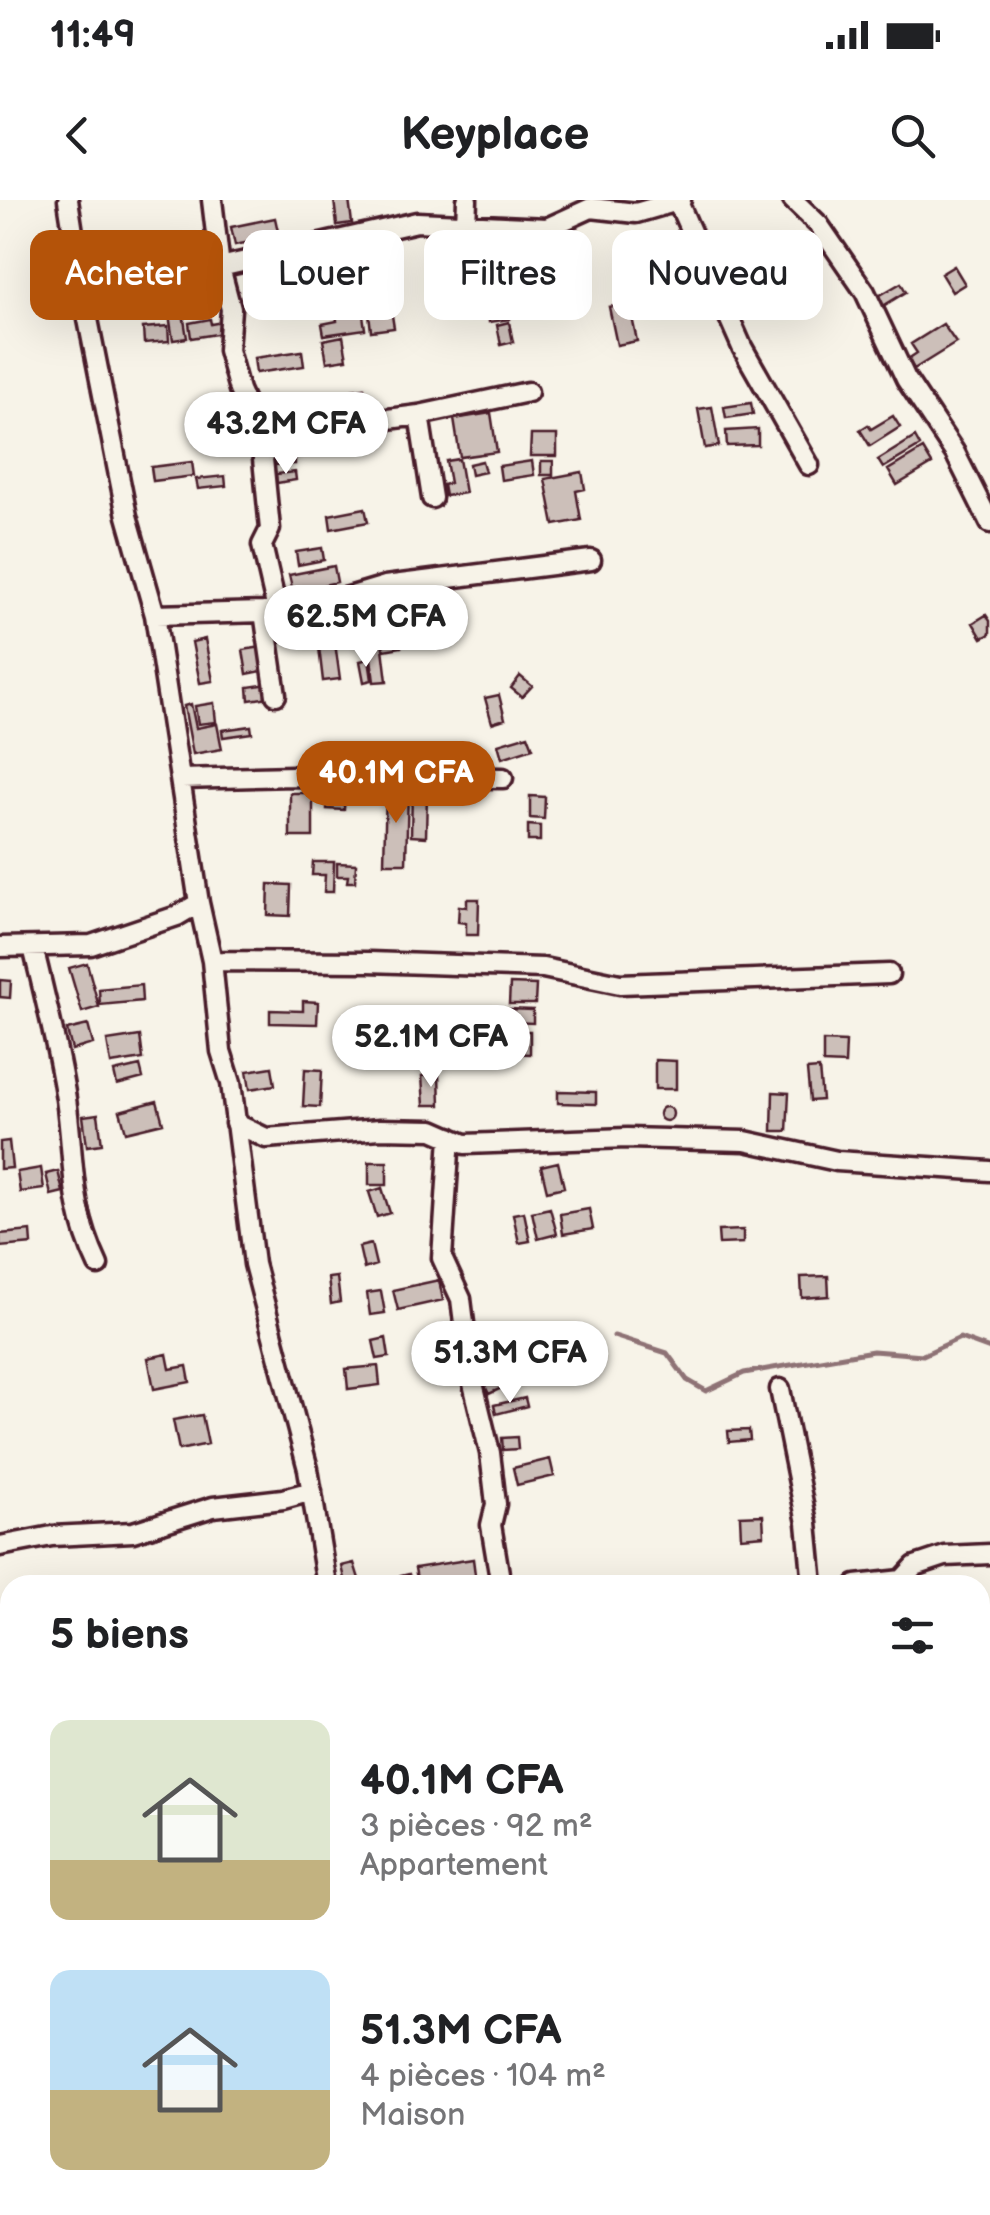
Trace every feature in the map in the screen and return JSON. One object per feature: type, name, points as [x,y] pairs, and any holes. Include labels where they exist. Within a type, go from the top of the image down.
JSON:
[{"type":"street","points":[[68,200],[73,230]]},
{"type":"street","points":[[212,200],[216,230]]},
{"type":"street","points":[[466,224],[467,200]]},
{"type":"street","points":[[793,200],[819,225],[865,292],[906,379],[954,453],[990,523]]},
{"type":"street","points":[[223,267],[416,222],[547,228],[591,208],[636,214],[680,201],[742,348],[809,465]]},
{"type":"street","points":[[223,279],[231,309],[228,350],[239,390],[261,439],[270,529],[262,545],[274,584],[270,611],[276,695]]},
{"type":"street","points":[[88,320],[126,516],[155,615],[212,961],[221,1051],[231,1083],[254,1264],[312,1492],[324,1575]]},
{"type":"street","points":[[261,439],[420,415],[528,392]]},
{"type":"street","points":[[420,415],[432,498]]},
{"type":"street","points":[[155,615],[270,611],[335,601],[385,586],[591,560]]},
{"type":"street","points":[[181,779],[503,778]]},
{"type":"street","points":[[0,947],[91,945],[177,916],[200,903]]},
{"type":"street","points":[[33,947],[66,1101],[71,1174],[84,1235],[98,1265]]},
{"type":"street","points":[[212,961],[543,968],[620,984],[889,974]]},
{"type":"street","points":[[234,1123],[266,1138],[380,1129],[432,1130],[465,1144],[628,1138],[745,1141],[837,1160],[990,1171]]},
{"type":"street","points":[[450,1138],[442,1258],[462,1299],[465,1345],[490,1453],[496,1504],[490,1525],[500,1575]]},
{"type":"street","points":[[780,1389],[812,1575]]},
{"type":"street","points":[[0,1546],[52,1536],[134,1532],[213,1507],[312,1492]]},
{"type":"street","points":[[907,1575],[915,1566],[945,1556],[990,1554]]},
{"type":"building","points":[[334,200],[349,200],[352,223],[337,225]]},
{"type":"building","points":[[275,218],[278,230],[243,230],[243,243],[235,245],[231,227]]},
{"type":"building","points":[[954,266],[965,284],[952,292],[941,274]]},
{"type":"building","points":[[901,283],[906,292],[883,306],[877,297]]},
{"type":"building","points":[[612,306],[612,320],[633,320],[637,341],[617,345],[609,307]]},
{"type":"building","points":[[170,320],[184,320],[187,338],[173,340]]},
{"type":"building","points":[[364,320],[365,329],[324,335],[322,324]]},
{"type":"building","points":[[370,320],[393,320],[394,328],[371,331]]},
{"type":"building","points":[[222,322],[223,333],[191,338],[189,323]]},
{"type":"building","points":[[509,322],[513,342],[501,345],[497,325]]},
{"type":"building","points":[[943,324],[956,343],[914,369],[908,359],[917,353],[911,344]]},
{"type":"building","points":[[168,326],[169,341],[144,343],[143,328]]},
{"type":"building","points":[[343,336],[347,359],[327,362],[323,340]]},
{"type":"building","points":[[302,351],[304,366],[256,373],[254,358]]},
{"type":"building","points":[[364,388],[366,405],[355,406],[352,390]]},
{"type":"building","points":[[751,403],[753,414],[726,418],[724,407]]},
{"type":"building","points":[[712,407],[719,446],[705,448],[698,409]]},
{"type":"building","points":[[491,413],[497,452],[460,457],[454,419]]},
{"type":"building","points":[[893,416],[900,427],[870,446],[860,430],[868,425],[871,429]]},
{"type":"building","points":[[758,429],[758,445],[727,446],[726,431]]},
{"type":"building","points":[[531,435],[557,435],[557,456],[530,456]]},
{"type":"building","points":[[915,437],[920,446],[883,468],[878,460]]},
{"type":"building","points":[[295,449],[295,464],[274,465],[273,450]]},
{"type":"building","points":[[923,449],[932,464],[897,485],[888,470]]},
{"type":"building","points":[[459,459],[465,493],[445,496],[443,485],[450,483],[446,461]]},
{"type":"building","points":[[482,461],[485,472],[471,475],[469,464]]},
{"type":"building","points":[[532,461],[534,475],[501,480],[499,466]]},
{"type":"building","points":[[541,461],[553,461],[553,475],[541,475]]},
{"type":"building","points":[[192,462],[194,476],[153,481],[151,467]]},
{"type":"building","points":[[295,472],[296,480],[277,483],[276,474]]},
{"type":"building","points":[[582,472],[585,489],[576,491],[581,520],[554,525],[545,479]]},
{"type":"building","points":[[225,476],[226,486],[198,489],[196,479]]},
{"type":"building","points":[[365,508],[368,522],[331,529],[329,515]]},
{"type":"building","points":[[322,548],[324,560],[298,565],[296,552]]},
{"type":"building","points":[[334,566],[337,582],[293,592],[289,575]]},
{"type":"building","points":[[394,608],[401,647],[384,650],[377,612]]},
{"type":"building","points":[[986,615],[990,634],[982,638],[973,623]]},
{"type":"building","points":[[334,616],[336,632],[322,634],[320,618]]},
{"type":"building","points":[[334,636],[340,679],[323,681],[318,639]]},
{"type":"building","points":[[205,639],[213,681],[200,683],[192,642]]},
{"type":"building","points":[[382,640],[387,681],[374,682],[369,642]]},
{"type":"building","points":[[262,647],[267,670],[247,674],[243,650]]},
{"type":"building","points":[[369,659],[372,680],[364,682],[360,661]]},
{"type":"building","points":[[520,676],[532,686],[522,697],[511,688]]},
{"type":"building","points":[[269,684],[270,697],[249,700],[248,687]]},
{"type":"building","points":[[499,695],[505,719],[492,723],[485,698]]},
{"type":"building","points":[[214,703],[216,722],[198,724],[195,706]]},
{"type":"building","points":[[191,704],[196,728],[217,724],[222,749],[193,754],[184,706]]},
{"type":"building","points":[[251,726],[252,733],[223,737],[222,730]]},
{"type":"building","points":[[528,735],[533,748],[502,758],[498,744]]},
{"type":"building","points":[[386,789],[408,790],[406,863],[384,863]]},
{"type":"building","points":[[412,791],[427,792],[426,837],[411,836]]},
{"type":"building","points":[[328,792],[345,793],[344,810],[327,809]]},
{"type":"building","points":[[290,793],[313,793],[313,837],[290,837]]},
{"type":"building","points":[[530,796],[545,797],[544,819],[530,818]]},
{"type":"building","points":[[528,825],[540,826],[540,841],[528,841]]},
{"type":"building","points":[[313,862],[334,862],[333,892],[324,892],[325,875],[312,875]]},
{"type":"building","points":[[337,863],[356,864],[355,882],[347,882],[348,876],[337,876]]},
{"type":"building","points":[[269,884],[291,885],[290,916],[268,915]]},
{"type":"building","points":[[467,899],[479,899],[478,935],[466,935],[466,923],[458,922],[459,906],[467,907]]},
{"type":"building","points":[[87,963],[99,1007],[82,1012],[69,968]]},
{"type":"building","points":[[0,980],[11,981],[10,998],[0,997]]},
{"type":"building","points":[[510,984],[536,985],[535,1004],[509,1004]]},
{"type":"building","points":[[141,985],[142,1001],[100,1005],[99,989]]},
{"type":"building","points":[[303,1001],[318,1002],[317,1024],[270,1023],[270,1010],[303,1011]]},
{"type":"building","points":[[509,1009],[533,1010],[533,1023],[509,1022]]},
{"type":"building","points":[[88,1025],[93,1044],[72,1050],[67,1030]]},
{"type":"building","points":[[508,1031],[530,1031],[530,1054],[508,1053]]},
{"type":"building","points":[[140,1036],[143,1059],[111,1064],[107,1041]]},
{"type":"building","points":[[441,1036],[459,1037],[458,1051],[440,1051]]},
{"type":"building","points":[[465,1040],[484,1040],[483,1052],[464,1052]]},
{"type":"building","points":[[823,1041],[846,1042],[845,1064],[823,1063]]},
{"type":"building","points":[[655,1060],[676,1061],[676,1089],[655,1089]]},
{"type":"building","points":[[140,1066],[143,1078],[117,1085],[114,1072]]},
{"type":"building","points":[[272,1067],[275,1085],[250,1089],[247,1071]]},
{"type":"building","points":[[305,1069],[322,1070],[320,1107],[303,1106]]},
{"type":"building","points":[[819,1069],[822,1100],[810,1101],[807,1070]]},
{"type":"building","points":[[439,1075],[440,1105],[424,1105],[422,1076]]},
{"type":"building","points":[[558,1091],[596,1092],[596,1104],[558,1103]]},
{"type":"building","points":[[773,1092],[789,1093],[787,1131],[772,1131]]},
{"type":"building","points":[[157,1101],[163,1123],[126,1132],[120,1111]]},
{"type":"building","points":[[666,1107],[673,1114],[666,1121],[659,1114]]},
{"type":"building","points":[[98,1114],[102,1144],[87,1146],[83,1116]]},
{"type":"building","points":[[9,1141],[12,1168],[0,1169],[0,1142]]},
{"type":"building","points":[[369,1162],[387,1162],[387,1185],[369,1185]]},
{"type":"building","points":[[558,1162],[564,1187],[547,1191],[541,1166]]},
{"type":"building","points":[[41,1168],[44,1189],[20,1192],[17,1172]]},
{"type":"building","points":[[58,1171],[63,1192],[51,1195],[46,1174]]},
{"type":"building","points":[[382,1188],[390,1213],[377,1217],[369,1192]]},
{"type":"building","points":[[550,1208],[557,1234],[538,1239],[532,1212]]},
{"type":"building","points":[[589,1209],[593,1229],[563,1234],[560,1214]]},
{"type":"building","points":[[524,1212],[530,1241],[519,1243],[513,1214]]},
{"type":"building","points":[[743,1230],[743,1243],[719,1244],[718,1231]]},
{"type":"building","points":[[31,1231],[32,1244],[0,1247],[0,1234]]},
{"type":"building","points":[[371,1244],[376,1265],[364,1269],[359,1247]]},
{"type":"building","points":[[828,1276],[829,1296],[802,1298],[801,1277]]},
{"type":"building","points":[[337,1277],[340,1302],[331,1304],[328,1278]]},
{"type":"building","points":[[439,1280],[443,1300],[398,1310],[393,1290]]},
{"type":"building","points":[[381,1291],[385,1313],[370,1315],[367,1293]]},
{"type":"building","points":[[556,1334],[560,1357],[543,1359],[540,1337]]},
{"type":"building","points":[[386,1338],[389,1357],[377,1359],[373,1341]]},
{"type":"building","points":[[167,1354],[170,1369],[187,1366],[190,1382],[154,1389],[148,1358]]},
{"type":"building","points":[[378,1366],[380,1385],[348,1389],[346,1369]]},
{"type":"building","points":[[503,1374],[508,1385],[489,1394],[484,1384]]},
{"type":"building","points":[[525,1398],[527,1406],[496,1414],[494,1405]]},
{"type":"building","points":[[202,1415],[208,1444],[179,1450],[173,1420]]},
{"type":"building","points":[[749,1430],[750,1440],[729,1442],[728,1431]]},
{"type":"building","points":[[517,1437],[518,1449],[503,1450],[502,1438]]},
{"type":"building","points":[[550,1459],[554,1476],[517,1485],[513,1468]]},
{"type":"building","points":[[763,1515],[764,1535],[741,1537],[740,1516]]},
{"type":"building","points":[[473,1559],[475,1575],[416,1575],[415,1568]]},
{"type":"building","points":[[354,1563],[358,1575],[344,1575],[342,1566]]},
{"type":"waterway","points":[[614,1336],[667,1353],[687,1380],[706,1391],[744,1373],[873,1351],[923,1355],[960,1338],[990,1349]]}]
